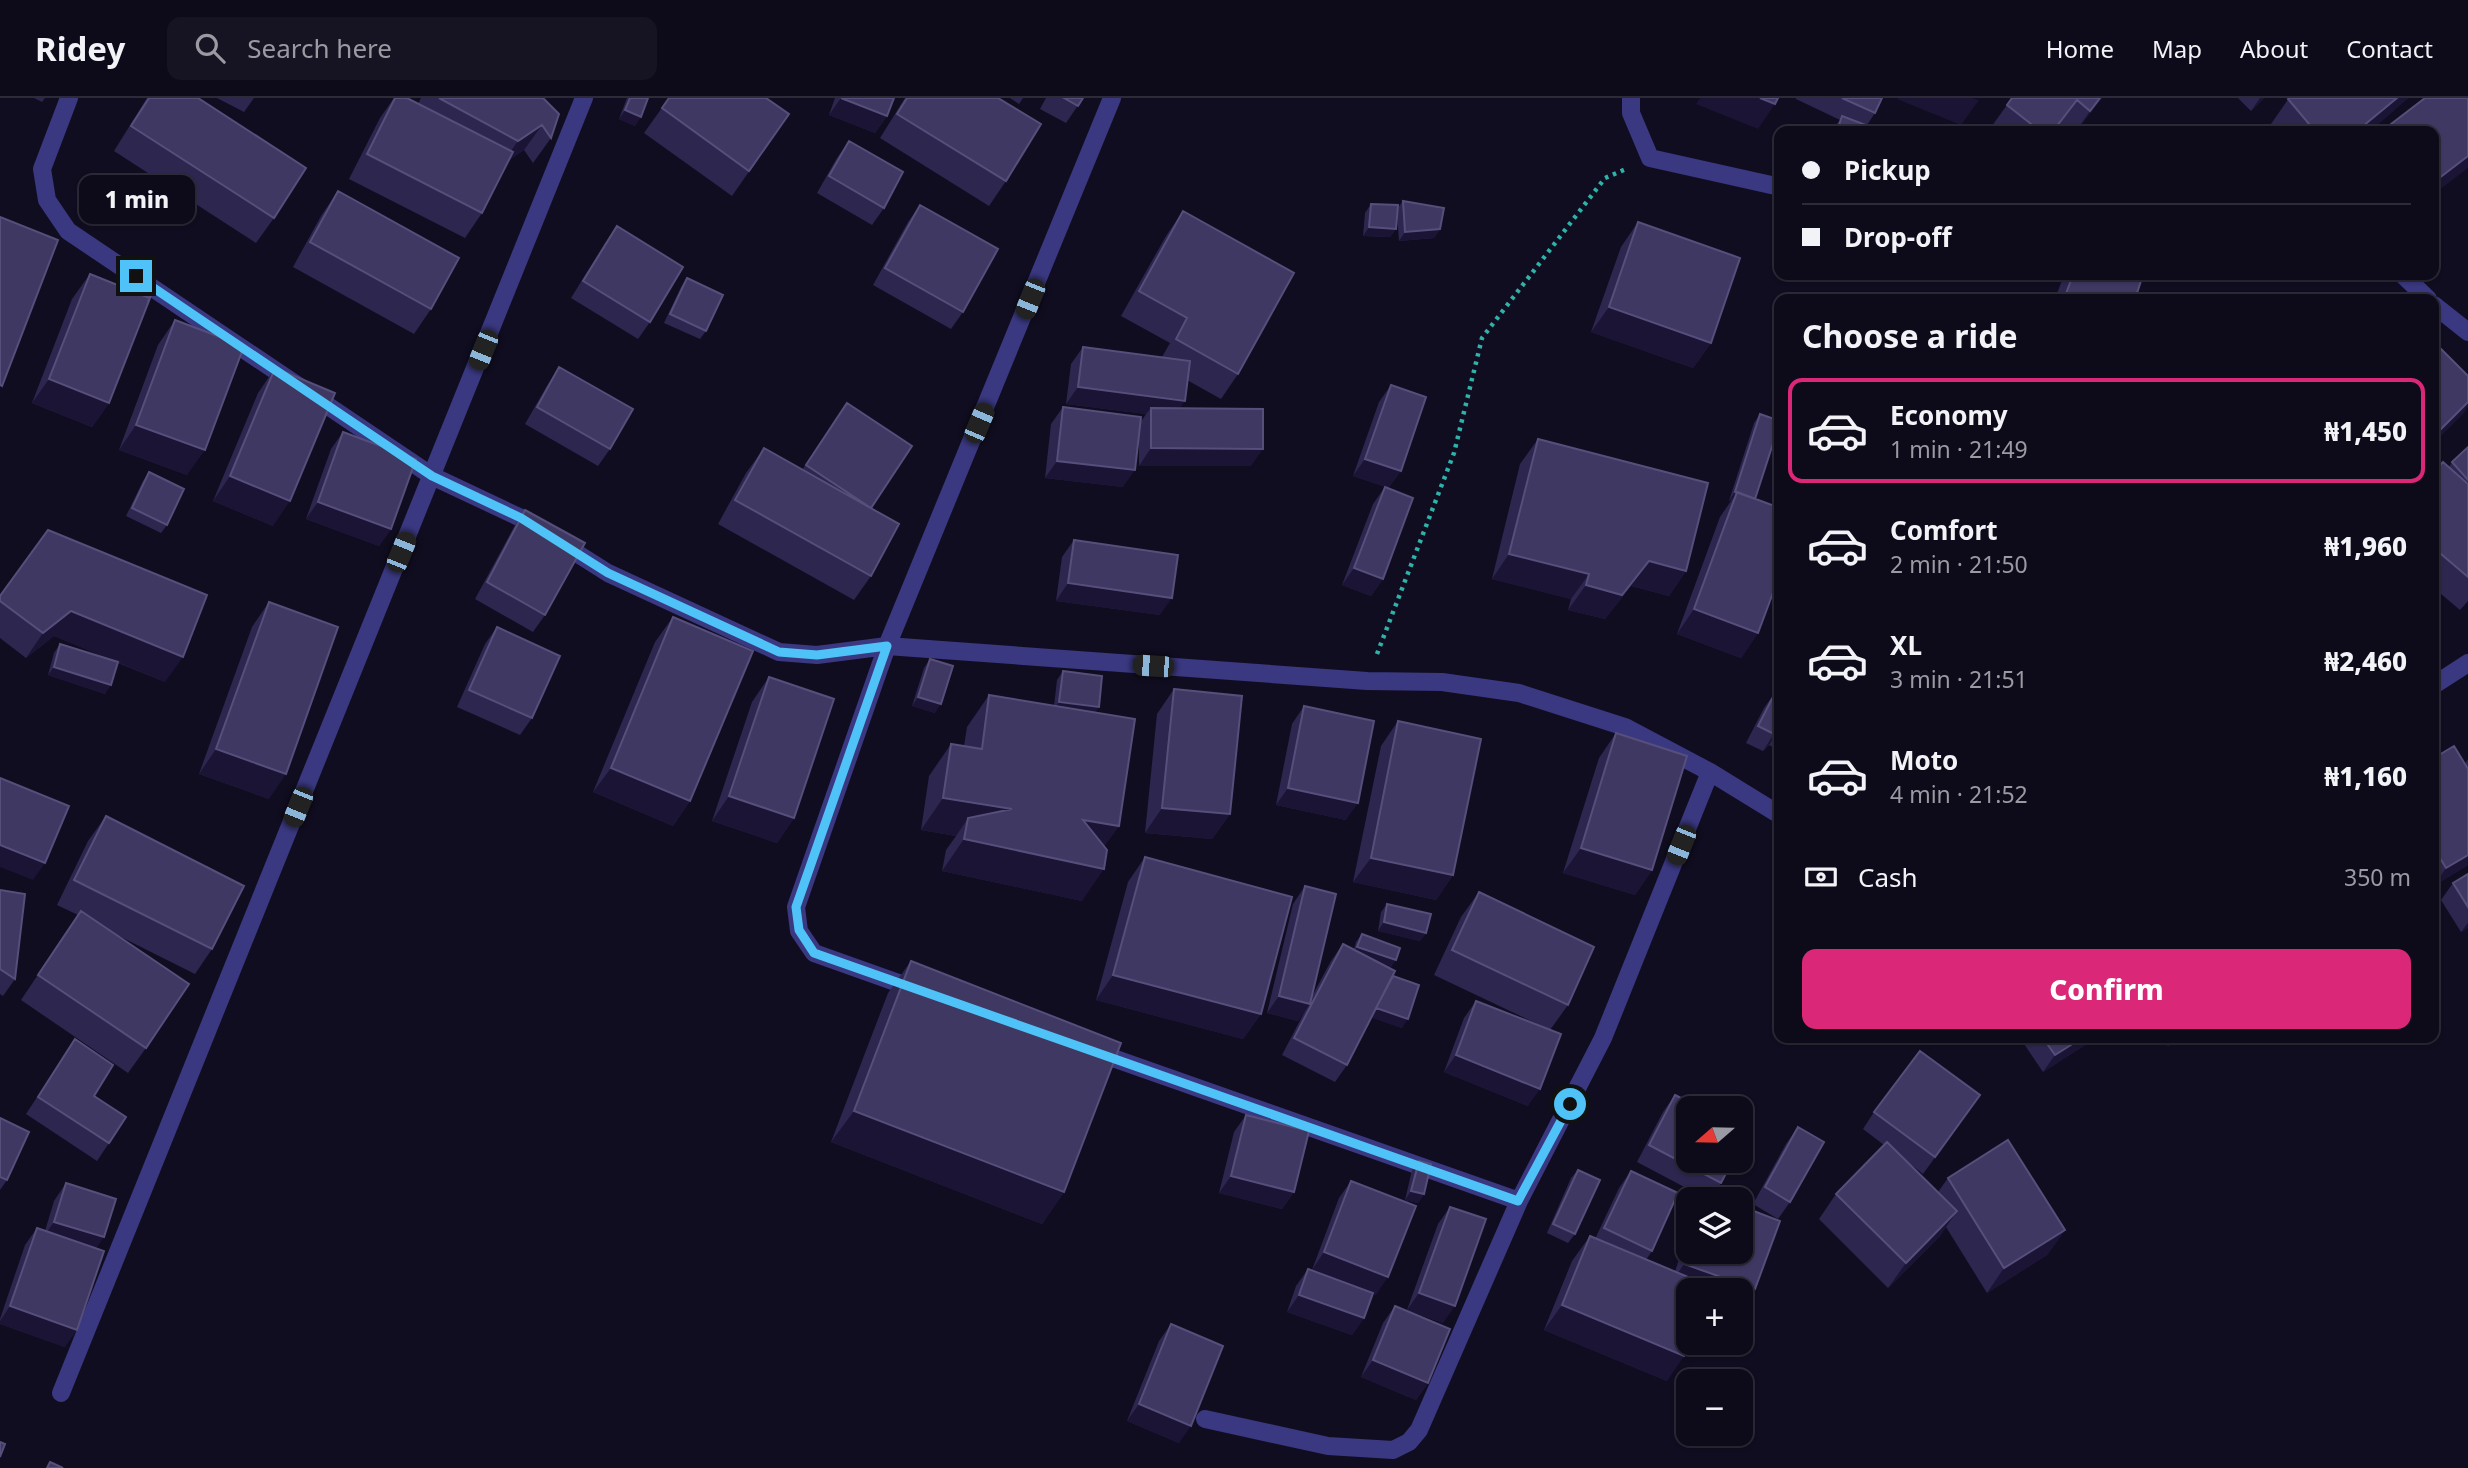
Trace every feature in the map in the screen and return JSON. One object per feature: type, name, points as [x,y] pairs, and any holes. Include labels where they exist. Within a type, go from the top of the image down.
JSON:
[{"type":"street","points":[[69,98],[42,169],[47,200],[68,230],[432,476],[521,518],[608,573],[779,652],[817,655],[887,646],[1367,681],[1442,682],[1519,693],[1625,727],[1710,772],[1774,811]]},
{"type":"street","points":[[61,1393],[584,98]]},
{"type":"street","points":[[934,995],[814,953],[799,930],[796,907],[887,646],[1112,98]]},
{"type":"street","points":[[1631,98],[1631,114],[1650,158],[1774,186]]},
{"type":"street","points":[[2408,280],[2423,294]]},
{"type":"street","points":[[2439,308],[2468,332]]},
{"type":"street","points":[[2439,682],[2468,663]]},
{"type":"street","points":[[1205,1419],[1328,1446],[1393,1450],[1409,1442],[1419,1430],[1518,1201],[1603,1038],[1710,772]]},
{"type":"street","points":[[1077,1045],[1518,1201]]},
{"type":"path","points":[[1367,681],[1454,453],[1482,338],[1605,178],[1650,158]]},
{"type":"building","points":[[149,98],[198,98],[306,168],[274,218],[131,126]]},
{"type":"building","points":[[395,98],[407,98],[513,152],[482,213],[367,154]]},
{"type":"building","points":[[439,98],[543,98],[559,114],[551,138],[542,125],[518,141]]},
{"type":"building","points":[[630,98],[648,98],[641,117],[625,110]]},
{"type":"building","points":[[669,98],[766,98],[789,114],[749,171],[662,108]]},
{"type":"building","points":[[841,98],[894,98],[887,116]]},
{"type":"building","points":[[907,98],[998,98],[1041,124],[1006,181],[897,114]]},
{"type":"building","points":[[1064,98],[1083,98],[1078,106]]},
{"type":"building","points":[[1760,98],[1778,98],[1775,104]]},
{"type":"building","points":[[1842,98],[1882,98],[1875,113]]},
{"type":"building","points":[[2012,98],[2100,98],[2090,111],[2077,100],[2057,126],[2034,126],[2007,105]]},
{"type":"building","points":[[2397,98],[2363,126],[2311,126],[2288,99]]},
{"type":"building","points":[[2425,98],[2468,98],[2468,156],[2439,178],[2439,126],[2389,126]]},
{"type":"building","points":[[1842,116],[1868,126],[1839,126]]},
{"type":"building","points":[[849,141],[903,172],[884,208],[829,176]]},
{"type":"building","points":[[338,191],[459,258],[431,309],[310,242]]},
{"type":"building","points":[[1403,201],[1444,208],[1440,229],[1405,232]]},
{"type":"building","points":[[1371,204],[1398,205],[1396,229],[1369,227]]},
{"type":"building","points":[[920,205],[998,249],[963,312],[885,268]]},
{"type":"building","points":[[1183,211],[1294,273],[1238,374],[1176,339],[1187,318],[1139,291]]},
{"type":"building","points":[[0,217],[58,240],[2,386],[0,385]]},
{"type":"building","points":[[1638,222],[1740,258],[1711,343],[1609,307]]},
{"type":"building","points":[[617,226],[683,267],[650,322],[583,281]]},
{"type":"building","points":[[90,274],[150,298],[109,403],[49,379]]},
{"type":"building","points":[[687,278],[723,295],[706,331],[670,314]]},
{"type":"building","points":[[135,279],[154,288],[150,298],[131,291]]},
{"type":"building","points":[[2071,280],[2141,280],[2137,294],[2066,294]]},
{"type":"building","points":[[175,320],[244,346],[205,450],[136,425]]},
{"type":"building","points":[[1083,347],[1190,361],[1185,401],[1078,387]]},
{"type":"building","points":[[2439,347],[2468,376],[2468,402],[2439,431]]},
{"type":"building","points":[[559,367],[633,409],[610,449],[537,407]]},
{"type":"building","points":[[275,368],[335,393],[290,501],[230,476]]},
{"type":"building","points":[[1391,385],[1426,397],[1401,471],[1365,459]]},
{"type":"building","points":[[847,403],[912,446],[871,508],[806,465]]},
{"type":"building","points":[[1063,407],[1141,417],[1135,470],[1057,461]]},
{"type":"building","points":[[1151,408],[1263,409],[1263,449],[1151,448]]},
{"type":"building","points":[[1760,414],[1774,419],[1774,440],[1755,499],[1735,492]]},
{"type":"building","points":[[343,432],[416,459],[391,529],[318,502]]},
{"type":"building","points":[[1538,439],[1708,483],[1686,571],[1649,561],[1622,595],[1586,585],[1589,574],[1509,554]]},
{"type":"building","points":[[2468,447],[2468,480],[2452,462]]},
{"type":"building","points":[[764,448],[899,524],[871,576],[735,500]]},
{"type":"building","points":[[2443,462],[2468,484],[2468,577],[2439,552],[2439,466]]},
{"type":"building","points":[[149,472],[184,489],[167,525],[132,508]]},
{"type":"building","points":[[1385,487],[1413,498],[1383,579],[1354,568]]},
{"type":"building","points":[[1737,492],[1774,506],[1774,590],[1758,633],[1694,609]]},
{"type":"building","points":[[525,510],[585,543],[545,615],[487,582]]},
{"type":"building","points":[[48,530],[207,595],[183,657],[71,611],[43,633],[0,601],[0,596]]},
{"type":"building","points":[[1074,540],[1178,555],[1172,598],[1068,583]]},
{"type":"building","points":[[269,602],[338,627],[286,774],[216,749]]},
{"type":"building","points":[[673,617],[753,651],[690,801],[611,768]]},
{"type":"building","points":[[497,627],[560,656],[532,718],[469,690]]},
{"type":"building","points":[[60,644],[118,662],[111,685],[54,667]]},
{"type":"building","points":[[930,659],[953,666],[941,704],[918,697]]},
{"type":"building","points":[[1063,671],[1102,676],[1099,707],[1059,702]]},
{"type":"building","points":[[769,677],[834,699],[794,818],[729,796]]},
{"type":"building","points":[[1174,689],[1242,696],[1230,814],[1162,808]]},
{"type":"building","points":[[989,695],[1135,719],[1119,826],[1083,820],[1107,850],[1104,869],[964,839],[968,818],[1012,809],[943,798],[951,744],[982,749]]},
{"type":"building","points":[[1774,695],[1774,734],[1758,726]]},
{"type":"building","points":[[1304,706],[1374,721],[1358,803],[1288,788]]},
{"type":"building","points":[[1398,721],[1481,739],[1453,875],[1371,858]]},
{"type":"building","points":[[1616,733],[1687,756],[1652,870],[1581,848]]},
{"type":"building","points":[[2454,746],[2468,769],[2468,855],[2446,868],[2439,856],[2439,755]]},
{"type":"building","points":[[0,778],[69,806],[45,863],[0,845]]},
{"type":"building","points":[[106,816],[244,886],[212,949],[74,880]]},
{"type":"building","points":[[1145,857],[1292,897],[1261,1014],[1113,975]]},
{"type":"building","points":[[2468,874],[2468,907],[2453,883]]},
{"type":"building","points":[[1305,886],[1336,894],[1310,1004],[1279,996]]},
{"type":"building","points":[[0,890],[25,894],[15,979],[0,969]]},
{"type":"building","points":[[1479,892],[1594,947],[1568,1005],[1452,950]]},
{"type":"building","points":[[1387,904],[1431,914],[1426,933],[1384,922]]},
{"type":"building","points":[[81,911],[189,984],[146,1048],[38,975]]},
{"type":"building","points":[[1362,934],[1400,948],[1396,960],[1357,947]]},
{"type":"building","points":[[1343,944],[1395,971],[1347,1065],[1294,1038]]},
{"type":"building","points":[[911,961],[1121,1043],[1064,1192],[854,1111]]},
{"type":"building","points":[[1393,976],[1419,985],[1408,1019],[1376,1008]]},
{"type":"building","points":[[1476,1001],[1561,1034],[1540,1089],[1456,1055]]},
{"type":"building","points":[[75,1039],[113,1065],[94,1096],[126,1117],[109,1143],[38,1097]]},
{"type":"building","points":[[2047,1043],[2074,1043],[2055,1055]]},
{"type":"building","points":[[1920,1051],[1980,1095],[1935,1157],[1874,1112]]},
{"type":"building","points":[[1675,1095],[1677,1096],[1676,1159],[1649,1145]]},
{"type":"building","points":[[1246,1115],[1309,1131],[1294,1192],[1231,1176]]},
{"type":"building","points":[[0,1118],[29,1132],[7,1180],[0,1177]]},
{"type":"building","points":[[1798,1127],[1824,1142],[1790,1202],[1765,1187]]},
{"type":"building","points":[[2008,1140],[2065,1230],[2004,1268],[1948,1178]]},
{"type":"building","points":[[1887,1142],[1957,1211],[1906,1263],[1836,1194]]},
{"type":"building","points":[[1419,1161],[1431,1164],[1424,1194],[1411,1191]]},
{"type":"building","points":[[1578,1170],[1600,1180],[1575,1234],[1553,1224]]},
{"type":"building","points":[[1631,1171],[1676,1192],[1652,1251],[1604,1228]]},
{"type":"building","points":[[1702,1173],[1726,1173],[1721,1183]]},
{"type":"building","points":[[1351,1181],[1416,1206],[1388,1277],[1324,1252]]},
{"type":"building","points":[[66,1183],[116,1199],[104,1237],[54,1222]]},
{"type":"building","points":[[1450,1207],[1486,1219],[1455,1306],[1419,1293]]},
{"type":"building","points":[[1753,1211],[1780,1221],[1755,1289],[1753,1278],[1724,1278],[1684,1264],[1753,1264]]},
{"type":"building","points":[[37,1228],[104,1251],[77,1330],[10,1306]]},
{"type":"building","points":[[1590,1236],[1690,1278],[1676,1278],[1676,1353],[1562,1305]]},
{"type":"building","points":[[1308,1269],[1373,1293],[1364,1318],[1299,1295]]},
{"type":"building","points":[[1395,1306],[1450,1329],[1428,1383],[1373,1360]]},
{"type":"building","points":[[1171,1324],[1223,1346],[1191,1426],[1139,1404]]},
{"type":"building","points":[[0,1442],[5,1444],[0,1457]]},
{"type":"building","points":[[50,1462],[63,1468],[47,1468]]},
{"type":"route","points":[[136,276],[432,476],[521,518],[608,573],[779,652],[817,655],[887,646],[796,907],[799,930],[814,953],[1518,1201],[1570,1104]]}]
